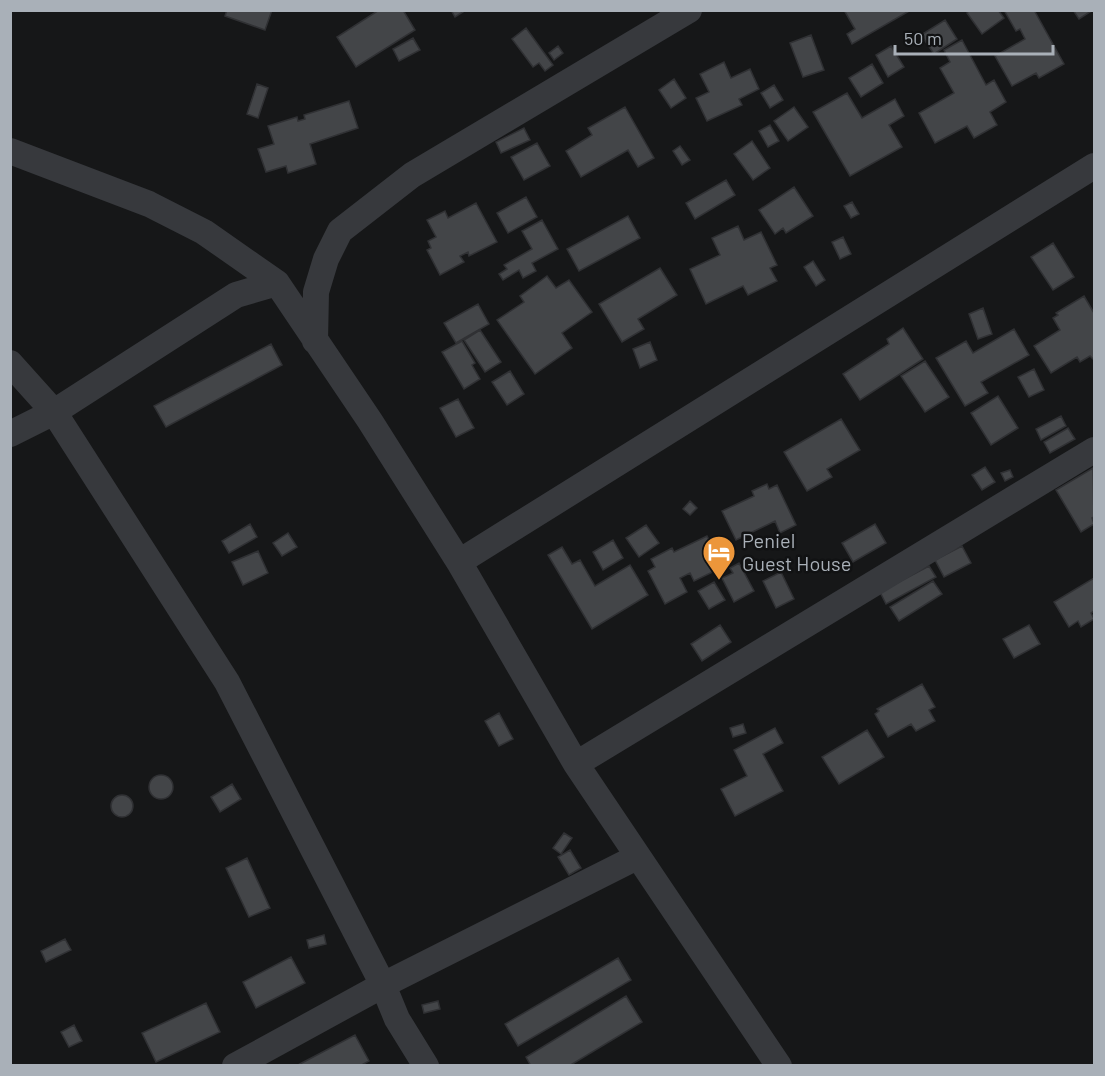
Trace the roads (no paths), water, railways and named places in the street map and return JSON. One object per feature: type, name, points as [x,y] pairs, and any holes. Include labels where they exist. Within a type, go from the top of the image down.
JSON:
[{"type":"street","points":[[315,341],[316,292],[326,260],[340,231],[412,175],[689,10]]},
{"type":"street","points":[[10,150],[149,204],[204,232],[277,284],[370,422],[459,562],[576,764],[779,1065]]},
{"type":"street","points":[[459,562],[1095,166]]},
{"type":"street","points":[[10,435],[54,412],[236,295],[277,284]]},
{"type":"street","points":[[10,363],[54,412],[227,682],[383,986],[397,1019],[426,1065]]},
{"type":"street","points":[[576,764],[1095,450]]},
{"type":"street","points":[[236,1065],[383,986],[637,857]]},
{"type":"place","name":"Peniel Guest House","points":[[719,581]]}]
